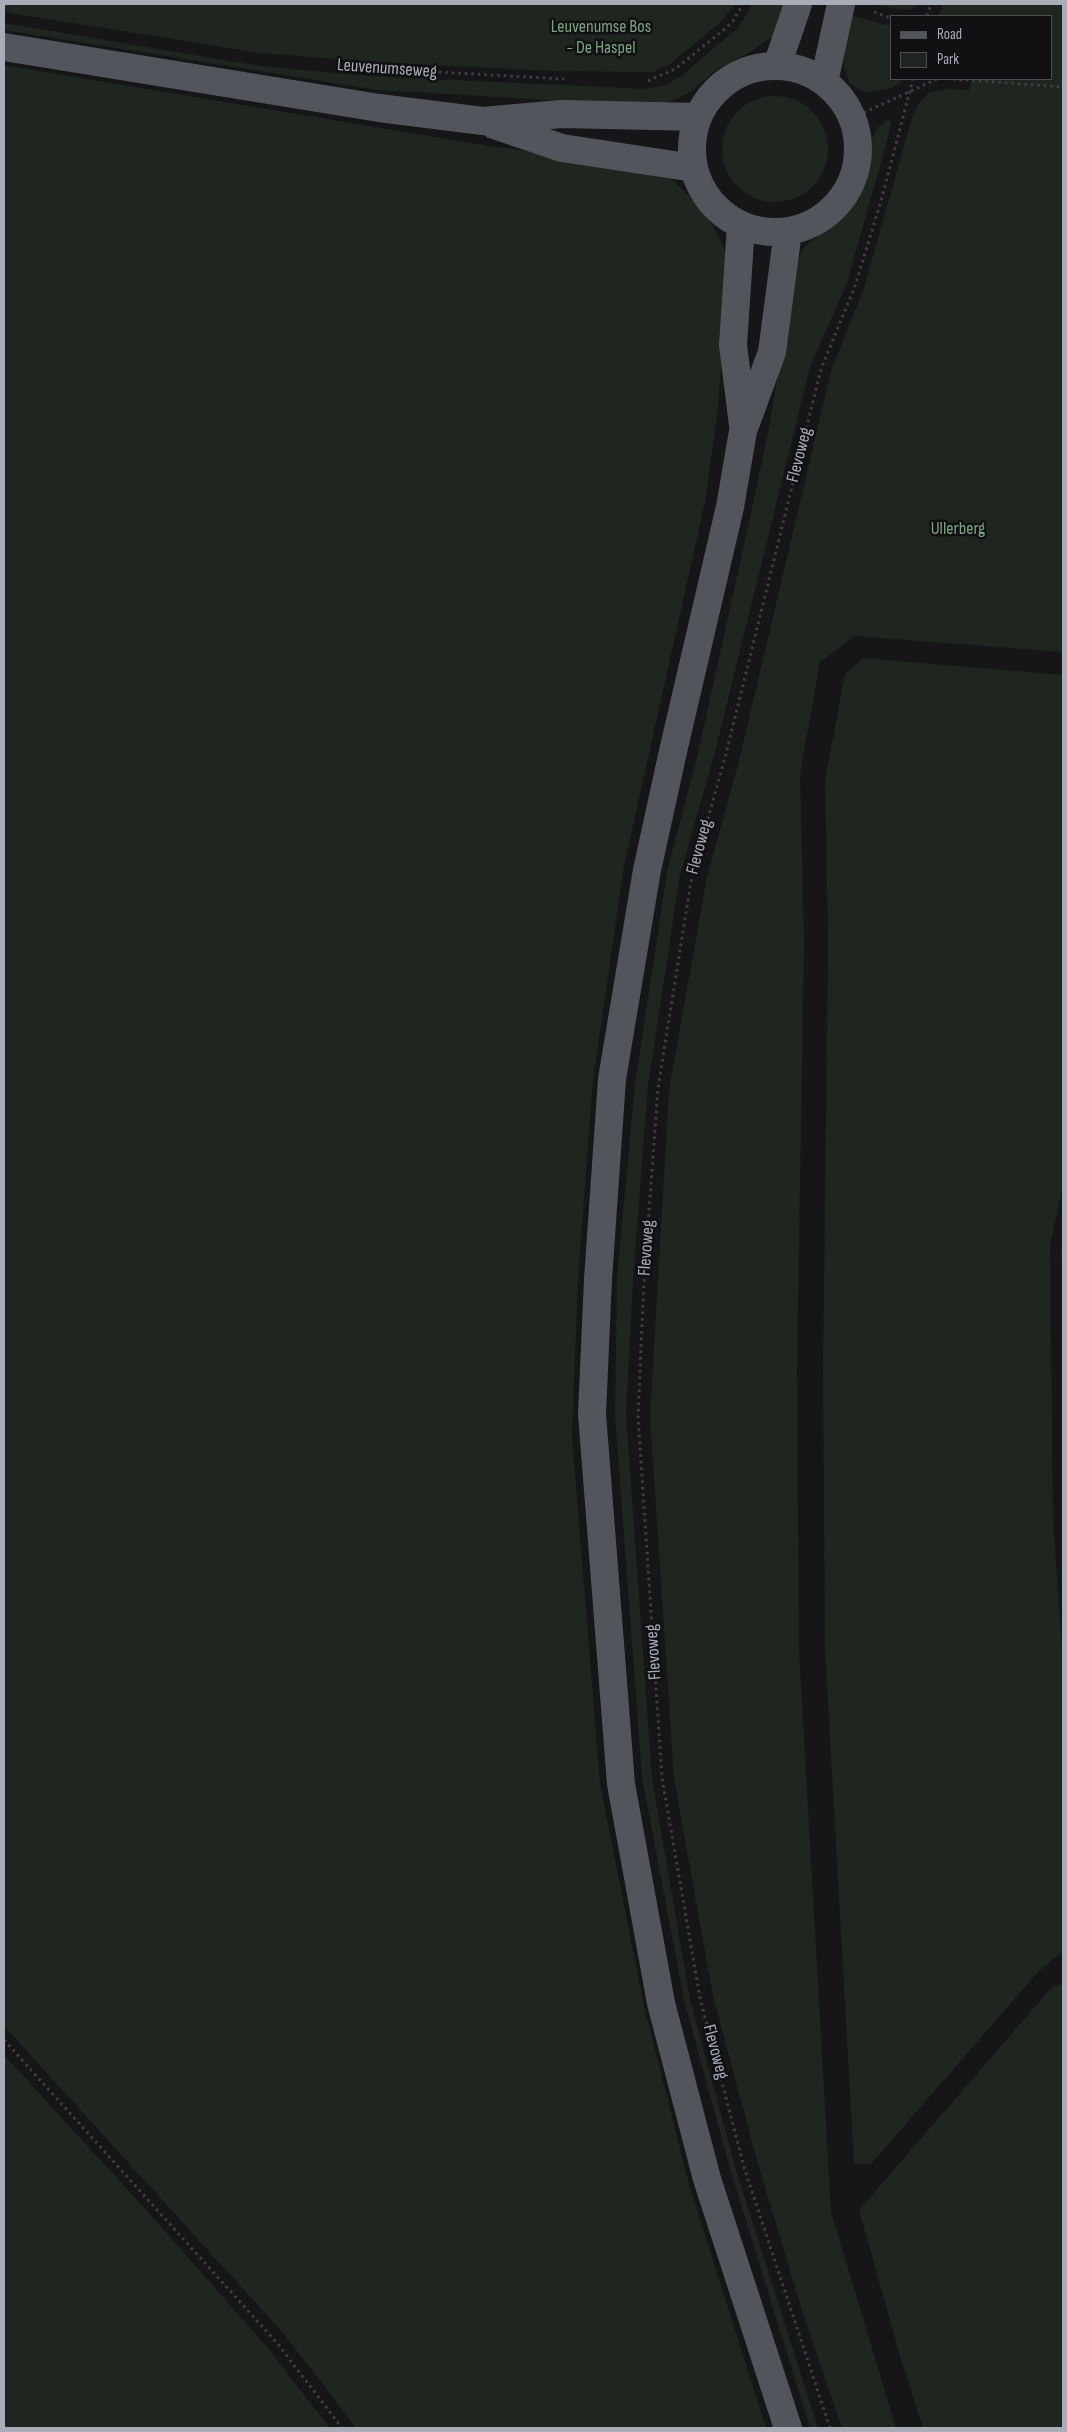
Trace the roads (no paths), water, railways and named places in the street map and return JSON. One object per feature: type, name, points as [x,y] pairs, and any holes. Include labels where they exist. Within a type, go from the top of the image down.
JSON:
[{"type":"main road","points":[[777,66],[798,4]]},
{"type":"main road","points":[[824,82],[841,4]]},
{"type":"main road","name":"Leuvenumseweg","points":[[4,47],[379,108],[483,121],[562,148],[694,168]]},
{"type":"main road","points":[[777,66],[802,70],[824,82],[841,98],[852,118],[858,143],[856,167],[847,190],[832,209],[811,223],[788,231],[764,231],[741,225],[720,211],[703,191],[694,168],[692,142],[698,116],[708,99],[722,84],[738,74],[757,67],[777,66]]},
{"type":"main road","name":"Leuvenumseweg","points":[[483,121],[561,114],[698,116]]},
{"type":"main road","points":[[741,225],[733,345],[743,431]]},
{"type":"main road","points":[[788,231],[772,352],[743,431],[730,507],[647,870],[612,1079],[598,1279],[592,1414],[621,1784],[661,2003],[707,2179],[788,2428]]},
{"type":"park label","name":"Leuvenumse Bos - De Haspel","points":[[601,37]]},
{"type":"park label","name":"Ullerberg","points":[[958,529]]}]
